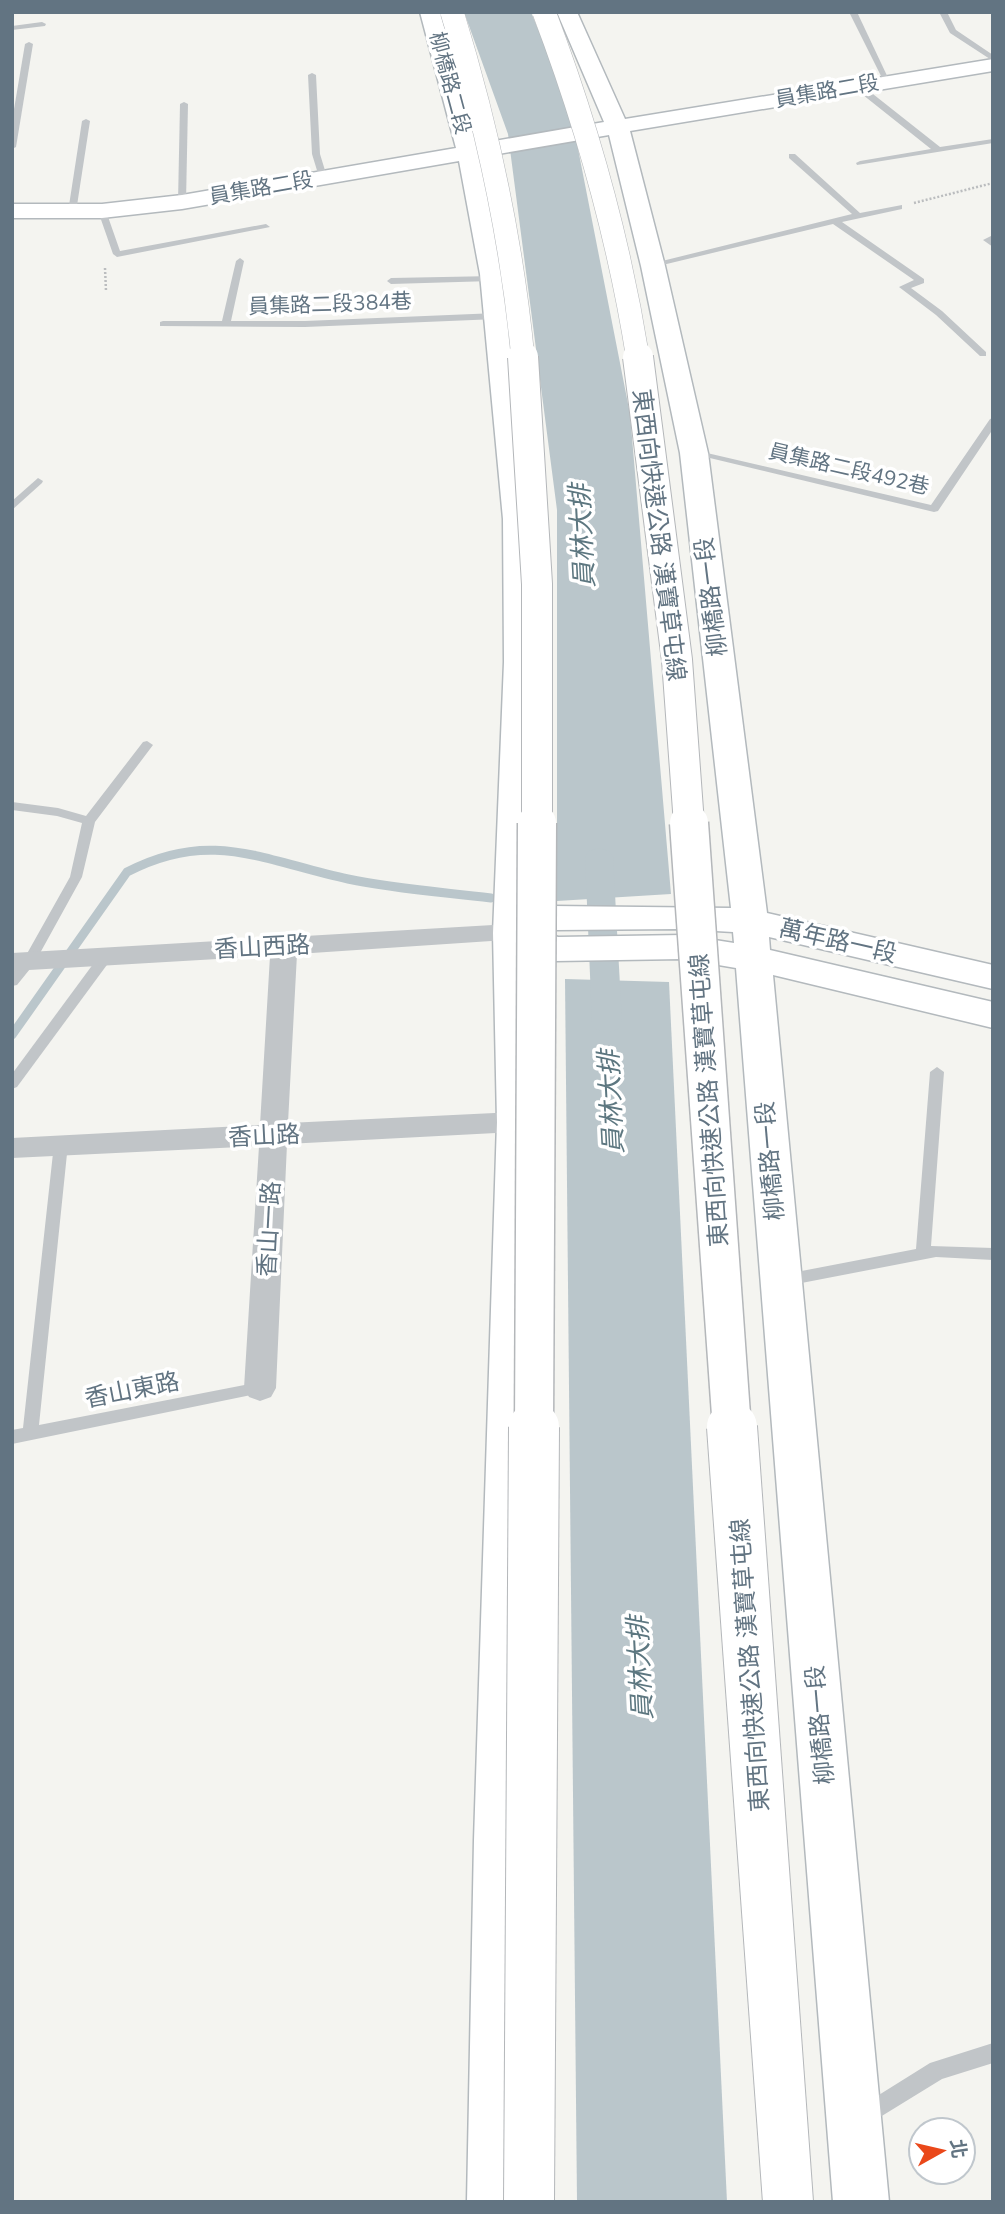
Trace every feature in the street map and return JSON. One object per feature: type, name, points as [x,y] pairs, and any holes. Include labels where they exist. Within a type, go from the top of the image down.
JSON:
[{"type":"main road","name":"柳橋路二段","points":[[430,12],[469,154]]},
{"type":"main road","points":[[452,12],[464,49],[503,211],[517,286],[537,519],[528,2202]]},
{"type":"main road","name":"東西向快速公路 漢寶草屯線","points":[[544,12],[582,119],[627,293],[660,513],[677,660],[788,2202]]},
{"type":"main road","points":[[568,12],[618,128]]},
{"type":"main road","name":"員集路二段","points":[[12,211],[102,211],[182,202],[856,85],[993,65]]},
{"type":"main road","name":"柳橋路一段","points":[[618,128],[653,266],[694,453],[751,940],[861,2202]]},
{"type":"main road","points":[[469,154],[497,316],[517,519],[519,636],[511,933],[516,1122],[499,1840],[495,2202]]},
{"type":"main road","name":"萬年路一段","points":[[511,933],[682,932],[993,977]]},
{"type":"main road","name":"萬年路一段","points":[[751,940],[993,1015]]},
{"type":"street","name":"香山西路","points":[[21,962],[511,933]]},
{"type":"street","name":"香山一路","points":[[260,1388],[284,945]]},
{"type":"street","name":"香山路","points":[[12,1148],[516,1122]]},
{"type":"lane","points":[[853,12],[887,80]]},
{"type":"lane","points":[[943,12],[953,31],[993,59]]},
{"type":"lane","points":[[12,29],[42,24]]},
{"type":"lane","points":[[12,147],[29,44]]},
{"type":"lane","points":[[312,75],[316,154],[323,177]]},
{"type":"lane","points":[[856,85],[938,150]]},
{"type":"lane","points":[[182,202],[184,104]]},
{"type":"lane","points":[[72,212],[86,121]]},
{"type":"lane","points":[[860,163],[993,141]]},
{"type":"lane","points":[[792,156],[858,215]]},
{"type":"lane","points":[[653,266],[834,220],[899,207]]},
{"type":"lane","points":[[102,211],[117,254],[266,228]]},
{"type":"lane","points":[[834,220],[921,281],[904,286],[939,313],[982,354]]},
{"type":"lane","points":[[993,239],[987,240],[993,244]]},
{"type":"lane","points":[[226,324],[240,261]]},
{"type":"lane","points":[[391,281],[492,278]]},
{"type":"lane","name":"員集路二段384巷","points":[[163,324],[497,316]]},
{"type":"lane","name":"員集路二段492巷","points":[[694,453],[934,509],[993,421]]},
{"type":"lane","points":[[12,508],[38,481]]},
{"type":"lane","points":[[12,982],[21,962],[76,877],[89,821],[146,745]]},
{"type":"lane","points":[[12,806],[58,811],[89,821]]},
{"type":"lane","points":[[12,1084],[107,956]]},
{"type":"lane","points":[[923,1254],[937,1072]]},
{"type":"lane","points":[[30,1434],[61,1144]]},
{"type":"lane","points":[[781,1281],[936,1251],[993,1254]]},
{"type":"lane","name":"香山東路","points":[[12,1437],[260,1388]]},
{"type":"lane","points":[[855,2121],[937,2070],[993,2053]]},
{"type":"path","points":[[899,207],[993,183]]},
{"type":"water","points":[[464,12],[531,12],[570,108],[630,414],[671,894],[557,901],[557,510],[508,134]]},
{"type":"water","points":[[565,979],[669,982],[727,2202],[577,2202]]},
{"type":"waterway","points":[[12,1035],[127,872],[157,859],[185,852],[238,852],[366,882],[491,898]]},
{"type":"waterway","name":"員林大排","points":[[599,857],[607,1022]]}]
